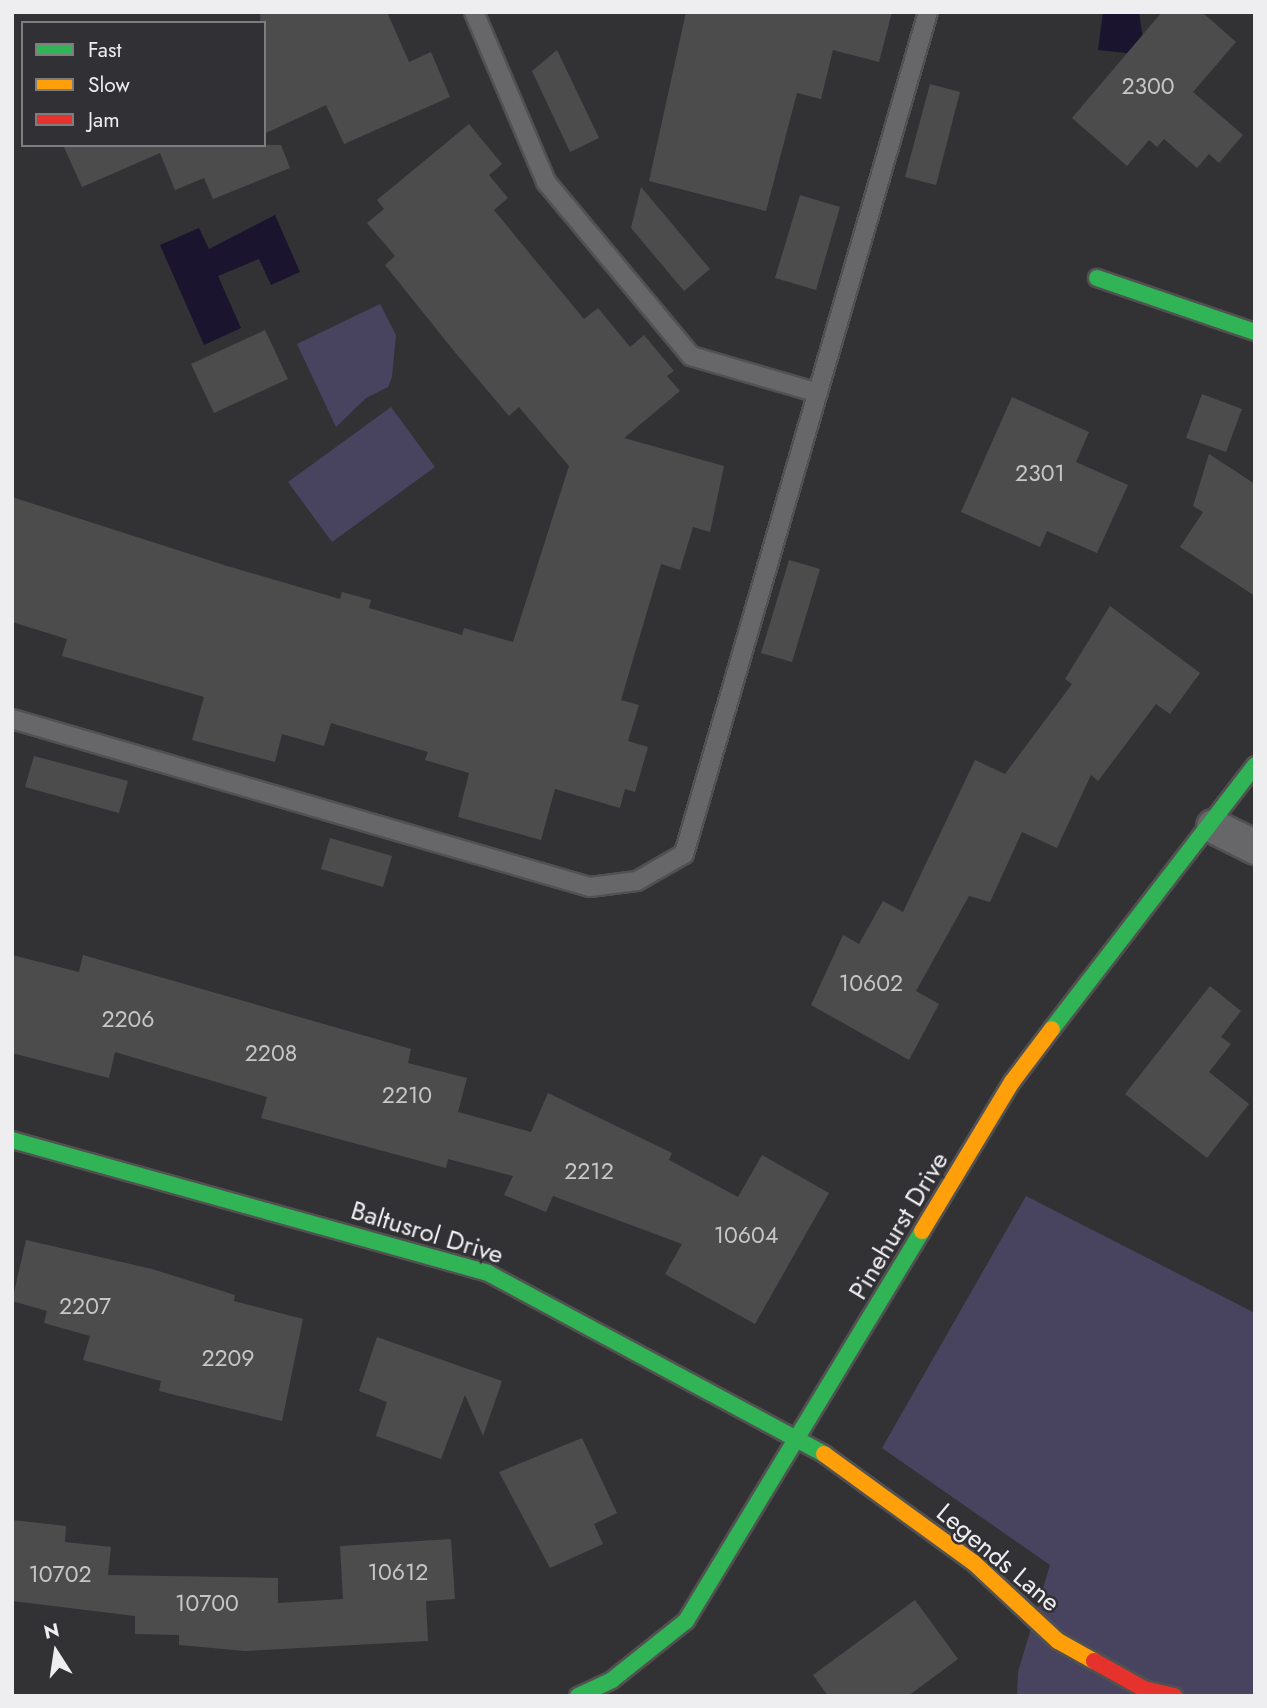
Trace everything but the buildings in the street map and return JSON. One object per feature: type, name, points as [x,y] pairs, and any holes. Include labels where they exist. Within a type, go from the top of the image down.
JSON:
[{"type":"street","points":[[1097,278],[1255,332]]},
{"type":"street","name":"Pinehurst Drive","points":[[578,1696],[612,1680],[686,1621],[802,1438],[1012,1082],[1213,826],[1255,765]]},
{"type":"street","points":[[1213,826],[1255,847]]},
{"type":"street","name":"Baltusrol Drive","points":[[12,1140],[488,1273],[802,1438]]},
{"type":"street","name":"Legends Lane","points":[[802,1438],[974,1563],[1058,1641],[1144,1689],[1174,1696]]},
{"type":"lane","points":[[474,12],[546,182],[691,356],[818,393]]},
{"type":"lane","points":[[12,719],[590,887],[637,881],[684,854],[928,12]]},
{"type":"shaded area","points":[[1103,12],[1139,12],[1144,47],[1136,54],[1098,50]]},
{"type":"shaded area","points":[[275,215],[300,272],[271,285],[259,259],[218,276],[241,328],[204,345],[160,245],[199,228],[209,249]]},
{"type":"shaded area","points":[[380,304],[396,335],[392,377],[388,387],[366,398],[336,427],[297,344]]},
{"type":"shaded area","points":[[391,407],[435,467],[332,542],[288,482]]},
{"type":"shaded area","points":[[1026,1196],[1255,1313],[1255,1696],[1017,1696],[1018,1672],[1050,1565],[882,1448]]},
{"type":"traffic: fast","points":[[1097,278],[1255,332]]},
{"type":"traffic: fast","points":[[1052,1029],[1255,765]]},
{"type":"traffic: fast","points":[[12,1140],[488,1273],[824,1454]]},
{"type":"traffic: fast","points":[[578,1696],[612,1680],[686,1621],[922,1231]]},
{"type":"traffic: slow","points":[[922,1231],[1012,1082],[1052,1029]]},
{"type":"traffic: slow","points":[[824,1454],[974,1563],[1058,1641],[1094,1661]]},
{"type":"traffic: jam","points":[[1094,1661],[1144,1689],[1174,1696]]}]
